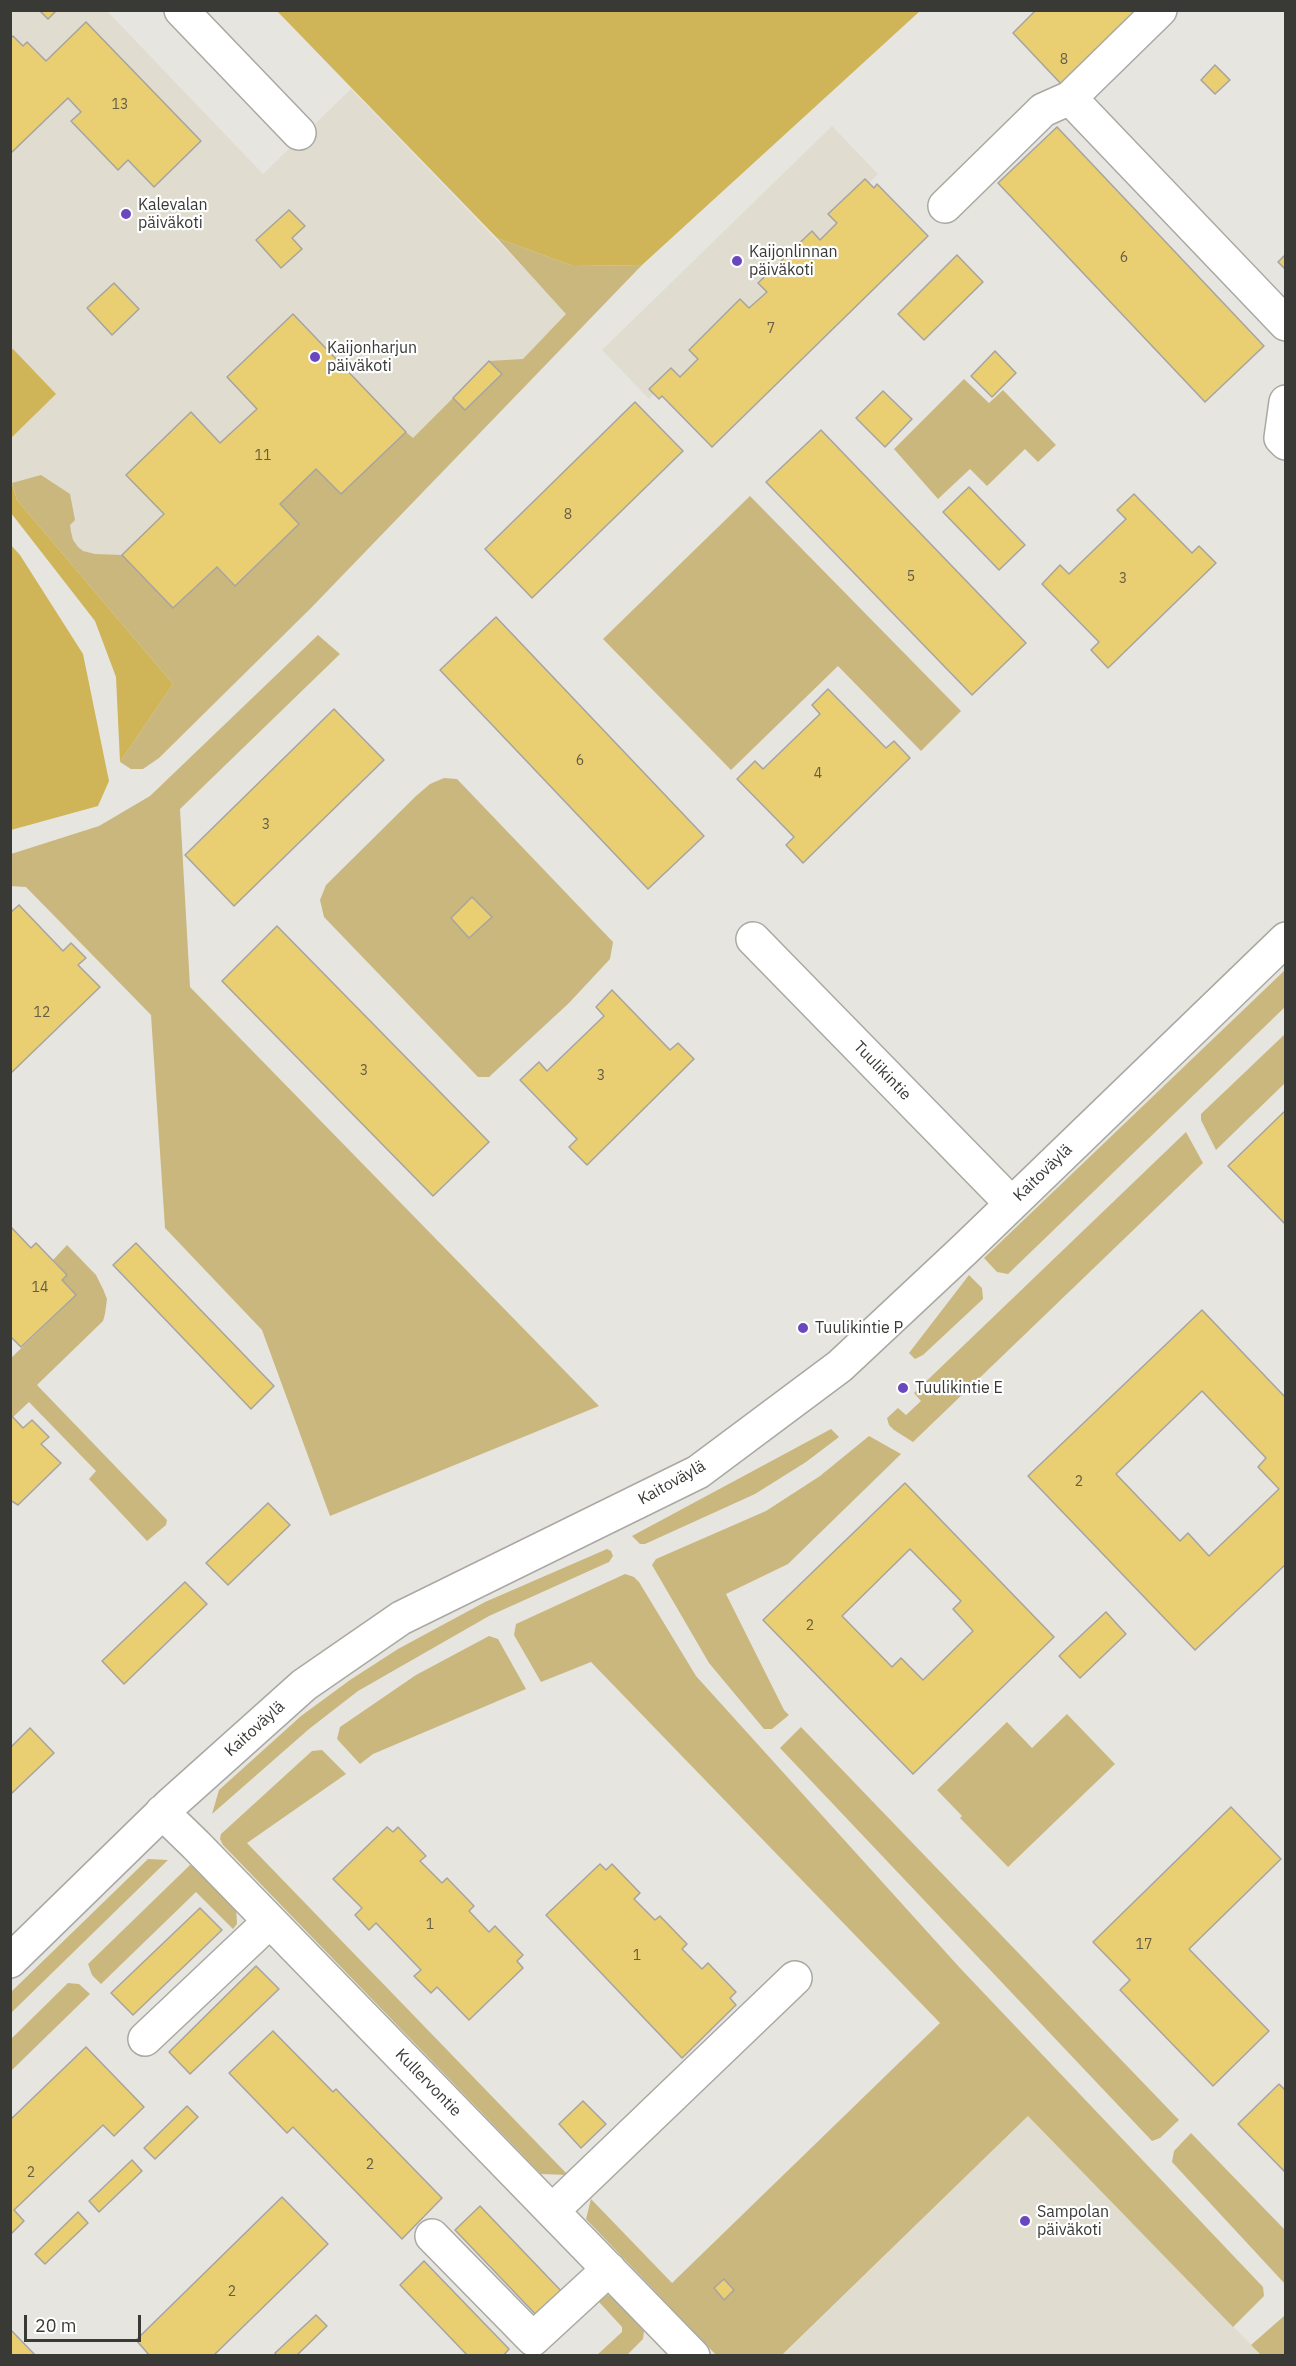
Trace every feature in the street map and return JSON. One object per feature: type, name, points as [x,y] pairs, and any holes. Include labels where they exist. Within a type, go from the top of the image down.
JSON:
[{"type":"street","points":[[181,10],[298,133]]},
{"type":"street","points":[[945,206],[1043,110],[1070,98],[1160,10]]},
{"type":"street","points":[[1070,98],[1286,324]]},
{"type":"street","points":[[1283,440],[1286,402]]},
{"type":"street","name":"Tuulikintie","points":[[753,939],[1011,1203]]},
{"type":"street","name":"Kaitoväylä","points":[[10,1960],[162,1812],[304,1685],[401,1618],[698,1472],[840,1366],[1286,939]]},
{"type":"street","name":"Kullervontie","points":[[162,1812],[693,2355]]},
{"type":"street","points":[[146,2039],[270,1921]]},
{"type":"street","points":[[552,2211],[795,1978]]},
{"type":"street","points":[[432,2236],[533,2339],[609,2269]]},
{"type":"shaded area","name":"Kaijonharjun päiväkoti","points":[[10,11],[107,11],[263,174],[351,89],[574,320],[268,614],[127,612],[11,489]]},
{"type":"shaded area","points":[[277,11],[920,11],[642,265],[573,266],[497,238]]},
{"type":"shaded area","name":"Kaijonlinnan päiväkoti","points":[[832,126],[878,174],[869,183],[865,179],[828,214],[837,223],[820,240],[811,231],[758,283],[767,292],[749,308],[740,299],[689,349],[698,359],[680,377],[671,368],[650,389],[654,394],[649,399],[602,350]]},
{"type":"shaded area","points":[[497,238],[573,266],[642,265],[311,608],[159,758],[143,769],[131,769],[120,762],[173,684],[17,500],[12,483],[41,475],[70,494],[75,520],[70,525],[71,532],[78,547],[95,554],[122,555],[173,608],[217,567],[235,586],[280,504],[316,469],[341,494],[406,432],[413,438],[453,398],[465,410],[501,374],[489,361],[523,359],[566,314]]},
{"type":"shaded area","points":[[13,349],[56,394],[11,438],[10,351]]},
{"type":"shaded area","points":[[964,379],[989,403],[1003,390],[1056,445],[1038,462],[1025,449],[987,486],[970,469],[938,499],[894,449]]},
{"type":"shaded area","points":[[10,478],[17,500],[173,684],[120,762],[116,677],[95,621],[11,513]]},
{"type":"shaded area","points":[[750,496],[961,711],[921,751],[838,666],[731,770],[603,639]]},
{"type":"shaded area","points":[[10,544],[20,555],[83,654],[109,781],[98,806],[11,830]]},
{"type":"shaded area","points":[[318,635],[340,654],[180,809],[190,987],[599,1406],[330,1516],[262,1330],[165,1228],[151,1015],[26,887],[10,886],[11,854],[99,826],[150,796]]},
{"type":"shaded area","points":[[444,778],[457,779],[613,942],[610,959],[569,1003],[489,1077],[478,1077],[324,917],[320,900],[326,885],[416,796],[430,784]]},
{"type":"shaded area","points":[[1285,970],[1285,1007],[1008,1274],[997,1272],[984,1258]]},
{"type":"shaded area","points":[[1285,1034],[1285,1083],[1216,1150],[1201,1120],[1201,1114]]},
{"type":"shaded area","points":[[1186,1132],[1203,1163],[913,1442],[894,1430],[887,1418],[898,1408],[906,1415],[921,1401],[914,1393]]},
{"type":"shaded area","points":[[67,1245],[96,1275],[107,1299],[105,1314],[103,1321],[37,1385],[167,1520],[166,1525],[147,1541],[89,1479],[96,1471],[29,1402],[13,1417],[11,1414],[11,1358],[76,1295],[62,1280],[67,1275],[53,1260]]},
{"type":"shaded area","points":[[969,1275],[982,1288],[983,1299],[923,1355],[915,1359],[909,1353]]},
{"type":"shaded area","points":[[831,1429],[839,1437],[806,1462],[755,1494],[645,1544],[640,1544],[632,1536]]},
{"type":"shaded area","points":[[869,1436],[901,1454],[788,1564],[726,1594],[784,1710],[789,1715],[772,1729],[764,1729],[709,1663],[652,1565],[656,1559],[766,1511],[820,1476]]},
{"type":"shaded area","points":[[607,1549],[613,1556],[609,1562],[489,1616],[358,1691],[309,1729],[212,1814],[219,1790],[301,1716],[350,1680],[398,1649],[485,1602]]},
{"type":"shaded area","points":[[625,1574],[634,1577],[639,1582],[696,1676],[960,1968],[1263,2287],[1264,2296],[1233,2327],[1028,2116],[782,2355],[716,2355],[586,2219],[591,2199],[672,2283],[940,2023],[591,1662],[541,1682],[514,1635],[516,1624]]},
{"type":"shaded area","points":[[489,1636],[498,1639],[526,1689],[373,1754],[360,1764],[337,1739],[340,1727],[416,1675]]},
{"type":"shaded area","points":[[1067,1714],[1115,1764],[1008,1867],[960,1818],[962,1816],[937,1790],[1007,1722],[1032,1748]]},
{"type":"shaded area","points":[[801,1727],[1179,2120],[1160,2138],[1152,2141],[780,1748]]},
{"type":"shaded area","points":[[322,1750],[346,1774],[247,1843],[568,2175],[541,2174],[223,1845],[220,1839],[221,1834],[312,1751]]},
{"type":"shaded area","points":[[148,1859],[168,1860],[11,2013],[11,1992]]},
{"type":"shaded area","points":[[190,1865],[204,1873],[236,1905],[237,1924],[233,1929],[196,1892],[101,1984],[92,1975],[88,1964]]},
{"type":"shaded area","points":[[68,1983],[79,1984],[90,1994],[11,2071],[11,2039]]},
{"type":"shaded area","name":"Sampolan päiväkoti","points":[[1028,2116],[1261,2355],[782,2356]]},
{"type":"shaded area","points":[[1191,2133],[1285,2230],[1285,2284],[1172,2162],[1174,2151]]},
{"type":"shaded area","points":[[607,2295],[611,2296],[644,2331],[643,2339],[627,2355],[597,2355],[622,2332],[622,2327],[599,2302]]},
{"type":"shaded area","points":[[1284,2316],[1285,2355],[1261,2355],[1251,2345]]},
{"type":"building","points":[[39,10],[57,10],[48,19]]},
{"type":"building","points":[[1036,10],[1142,10],[1063,86],[1013,33]]},
{"type":"building","points":[[86,22],[201,141],[154,187],[128,160],[118,170],[71,121],[81,112],[68,98],[10,154],[10,39],[13,36],[23,46],[27,42],[46,61]]},
{"type":"building","points":[[1215,65],[1230,80],[1215,94],[1201,80]]},
{"type":"building","points":[[1057,127],[1264,346],[1205,402],[998,183]]},
{"type":"building","name":"Kaijonlinnan päiväkoti","points":[[865,179],[874,188],[877,184],[928,236],[712,447],[662,396],[659,399],[649,389],[671,368],[680,377],[698,359],[689,350],[740,299],[749,308],[767,292],[758,283],[812,231],[820,240],[837,223],[828,214]]},
{"type":"building","points":[[289,210],[305,226],[292,238],[302,249],[281,268],[256,240]]},
{"type":"building","points":[[1286,254],[1286,270],[1278,262]]},
{"type":"building","points":[[957,255],[983,282],[924,340],[898,314]]},
{"type":"building","points":[[114,283],[139,309],[112,335],[87,308]]},
{"type":"building","points":[[293,314],[406,432],[341,494],[316,469],[280,504],[299,524],[235,586],[217,567],[173,608],[122,555],[164,514],[126,475],[191,412],[220,443],[257,409],[227,377]]},
{"type":"building","points":[[995,351],[1016,373],[992,397],[971,376]]},
{"type":"building","points":[[489,361],[502,374],[465,410],[453,398]]},
{"type":"building","points":[[883,391],[912,419],[885,447],[856,418]]},
{"type":"building","points":[[635,402],[683,451],[532,598],[485,549]]},
{"type":"building","points":[[821,430],[1026,643],[972,695],[766,482]]},
{"type":"building","points":[[969,487],[1025,545],[999,570],[943,512]]},
{"type":"building","points":[[1134,494],[1192,553],[1199,546],[1216,563],[1108,668],[1091,650],[1099,642],[1042,584],[1060,565],[1069,574],[1126,519],[1117,510]]},
{"type":"building","points":[[496,617],[704,836],[648,889],[440,670]]},
{"type":"building","points":[[828,689],[886,748],[894,741],[910,758],[803,863],[786,845],[794,837],[737,779],[755,761],[763,769],[820,714],[812,705]]},
{"type":"building","points":[[334,709],[384,760],[234,906],[185,855]]},
{"type":"building","points":[[472,897],[492,917],[469,938],[451,918]]},
{"type":"building","points":[[19,905],[63,951],[71,943],[86,958],[78,965],[100,987],[10,1074],[10,913]]},
{"type":"building","points":[[277,926],[489,1142],[433,1196],[222,981]]},
{"type":"building","points":[[612,990],[670,1050],[678,1043],[694,1059],[587,1165],[569,1147],[577,1139],[520,1080],[539,1062],[547,1071],[604,1016],[596,1007]]},
{"type":"building","points":[[1286,1110],[1286,1225],[1228,1166]]},
{"type":"building","points":[[10,1226],[31,1248],[36,1243],[67,1275],[62,1280],[76,1295],[21,1347],[10,1336]]},
{"type":"building","points":[[136,1243],[274,1386],[251,1409],[113,1265]]},
{"type":"building","points":[[1202,1310],[1286,1398],[1286,1564],[1195,1650],[1028,1476]],"holes":[[[1202,1391],[1266,1458],[1258,1467],[1279,1489],[1209,1556],[1188,1533],[1180,1541],[1116,1474]]]},
{"type":"building","points":[[10,1414],[23,1428],[32,1420],[49,1437],[41,1444],[61,1463],[18,1505],[10,1500]]},
{"type":"building","points":[[905,1483],[1054,1637],[913,1774],[763,1620]],"holes":[[[910,1549],[961,1601],[953,1609],[973,1631],[923,1680],[901,1658],[892,1667],[842,1616]]]},
{"type":"building","points":[[268,1503],[290,1525],[228,1585],[206,1563]]},
{"type":"building","points":[[185,1582],[207,1604],[124,1684],[102,1661]]},
{"type":"building","points":[[1106,1612],[1126,1634],[1080,1678],[1059,1656]]},
{"type":"building","points":[[30,1728],[54,1753],[10,1795],[10,1748]]},
{"type":"building","points":[[1231,1807],[1281,1859],[1189,1949],[1269,2031],[1213,2086],[1120,1990],[1130,1980],[1093,1942]]},
{"type":"building","points":[[387,1827],[393,1832],[398,1827],[426,1856],[420,1861],[442,1883],[447,1878],[474,1906],[469,1911],[489,1932],[495,1926],[523,1955],[517,1961],[523,1968],[469,2020],[437,1987],[431,1993],[414,1976],[421,1970],[376,1923],[369,1930],[355,1915],[362,1908],[333,1879]]},
{"type":"building","points":[[600,1864],[606,1870],[612,1864],[640,1893],[634,1899],[655,1920],[660,1916],[687,1944],[682,1949],[702,1969],[708,1963],[736,1992],[730,1998],[736,2005],[682,2058],[546,1915]]},
{"type":"building","points":[[200,1908],[222,1930],[133,2015],[111,1993]]},
{"type":"building","points":[[256,1966],[279,1989],[190,2074],[169,2052]]},
{"type":"building","points":[[273,2031],[333,2092],[336,2089],[442,2198],[402,2239],[293,2127],[287,2133],[229,2073]]},
{"type":"building","points":[[86,2047],[144,2107],[114,2136],[103,2125],[14,2210],[24,2221],[10,2235],[10,2120]]},
{"type":"building","points":[[1279,2084],[1286,2091],[1286,2173],[1238,2124]]},
{"type":"building","points":[[583,2101],[606,2124],[581,2148],[559,2124]]},
{"type":"building","points":[[187,2106],[198,2117],[155,2159],[144,2148]]},
{"type":"building","points":[[132,2160],[142,2171],[99,2212],[89,2201]]},
{"type":"building","points":[[282,2197],[328,2244],[213,2356],[150,2356],[136,2340]]},
{"type":"building","points":[[480,2206],[565,2295],[540,2319],[455,2230]]},
{"type":"building","points":[[78,2212],[88,2223],[45,2264],[35,2254]]},
{"type":"building","points":[[424,2261],[509,2349],[503,2356],[468,2356],[400,2285]]},
{"type":"building","points":[[724,2279],[734,2290],[724,2300],[714,2288]]},
{"type":"building","points":[[316,2315],[327,2326],[296,2356],[277,2356],[275,2353]]},
{"type":"building","points":[[10,2329],[36,2356],[10,2356]]},
{"type":"place","name":"Kalevalan päiväkoti","points":[[126,214]]},
{"type":"place","name":"Kaijonlinnan päiväkoti","points":[[737,261]]},
{"type":"place","name":"Kaijonharjun päiväkoti","points":[[315,357]]},
{"type":"place","name":"Tuulikintie P","points":[[803,1328]]},
{"type":"place","name":"Tuulikintie E","points":[[903,1388]]},
{"type":"place","name":"Sampolan päiväkoti","points":[[1025,2221]]}]
